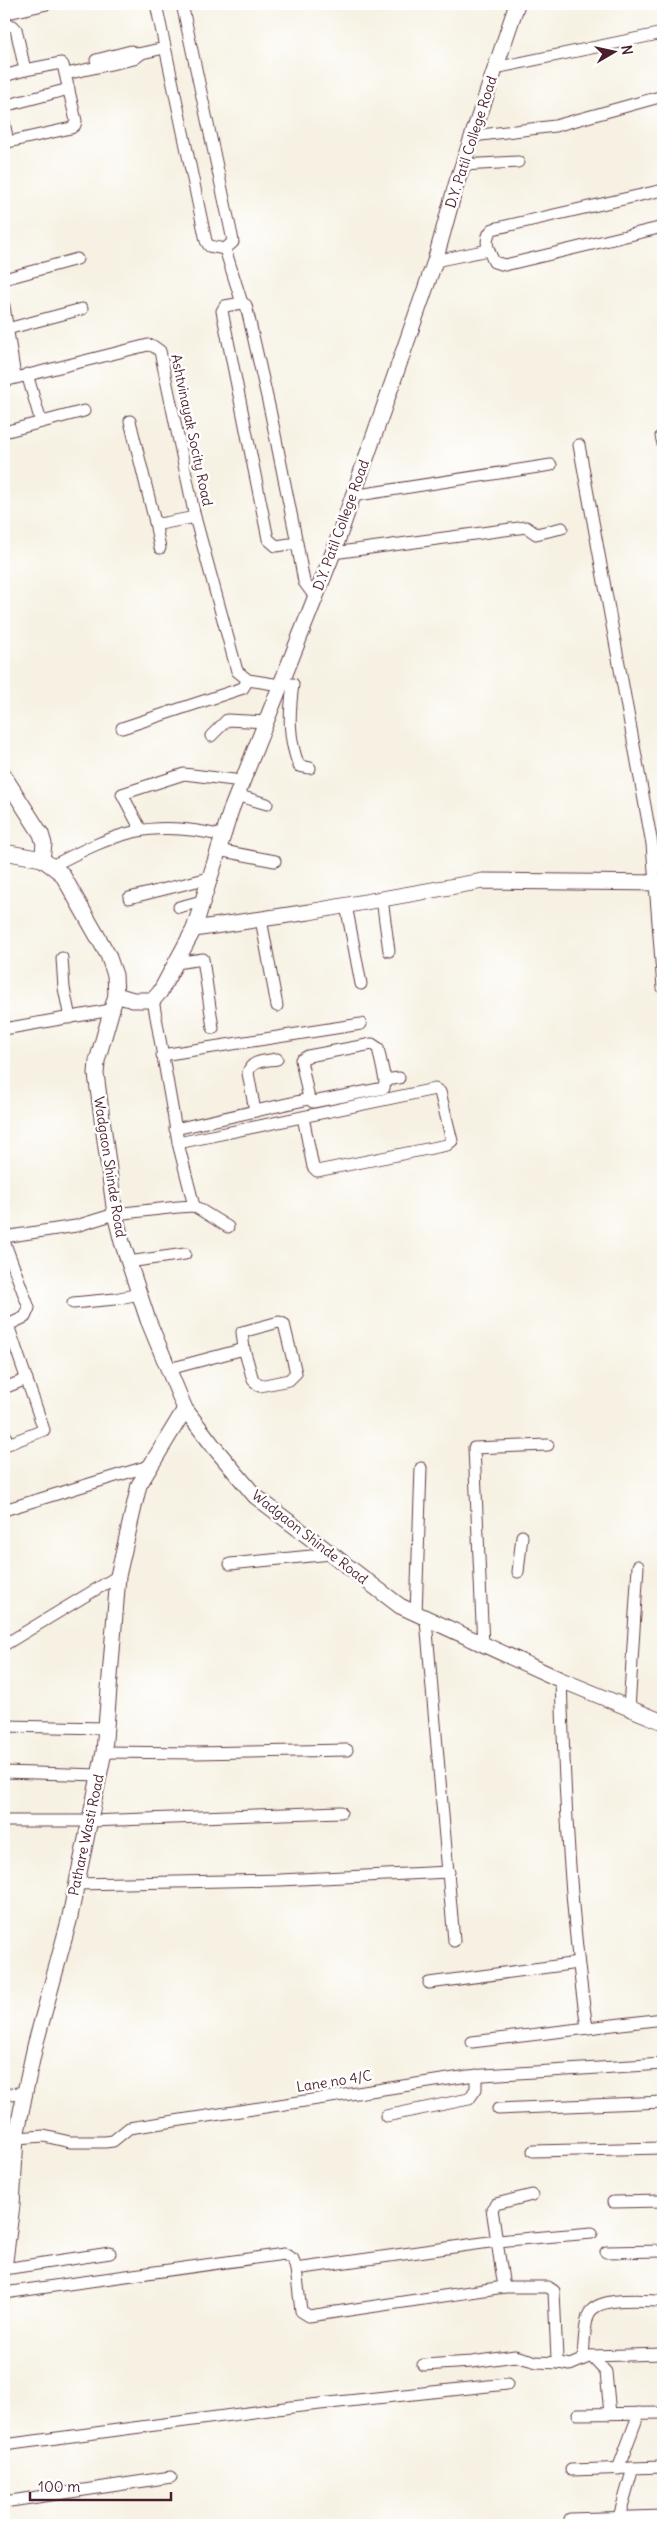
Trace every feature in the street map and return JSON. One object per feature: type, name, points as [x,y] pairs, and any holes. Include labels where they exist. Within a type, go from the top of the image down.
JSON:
[{"type":"street","points":[[4,14],[47,4]]},
{"type":"street","points":[[152,4],[182,151]]},
{"type":"street","points":[[156,4],[206,241],[208,246],[225,249]]},
{"type":"street","points":[[182,4],[232,236],[233,242],[225,249]]},
{"type":"street","name":"D.Y. Patil College Road","points":[[153,1000],[160,992],[194,929],[239,788],[266,722],[286,685],[315,597],[333,553],[435,261],[472,136],[517,4]]},
{"type":"street","points":[[4,25],[13,26],[16,29],[25,70]]},
{"type":"street","points":[[495,68],[663,33]]},
{"type":"street","points":[[66,71],[131,52],[138,54],[160,49]]},
{"type":"street","points":[[4,76],[61,63],[66,71],[76,121],[75,126],[6,143],[4,122]]},
{"type":"street","points":[[4,106],[70,89]]},
{"type":"street","points":[[472,136],[555,126],[663,96]]},
{"type":"street","points":[[463,165],[518,162]]},
{"type":"street","points":[[663,190],[493,229],[488,233],[486,240],[488,250],[494,262],[505,265],[663,227]]},
{"type":"street","points":[[225,249],[242,303],[246,305],[258,355],[304,582],[315,597]]},
{"type":"street","points":[[435,261],[488,250]]},
{"type":"street","points":[[4,279],[77,259]]},
{"type":"street","points":[[242,303],[225,306],[222,311],[268,539],[276,546],[297,543]]},
{"type":"street","points":[[4,306],[9,379]]},
{"type":"street","points":[[7,329],[82,309]]},
{"type":"street","name":"Ashtvinayak Socity Road","points":[[9,379],[148,345],[160,351],[195,516],[237,671],[248,680]]},
{"type":"street","points":[[27,374],[40,422]]},
{"type":"street","points":[[4,432],[84,410]]},
{"type":"street","points":[[130,421],[160,548]]},
{"type":"street","points":[[579,445],[659,883],[663,988]]},
{"type":"street","points":[[352,496],[552,465]]},
{"type":"street","points":[[155,522],[160,524],[195,516]]},
{"type":"street","points":[[333,553],[526,527],[536,534],[562,528]]},
{"type":"street","points":[[122,728],[243,688],[248,680],[286,685],[291,747],[299,766],[310,768]]},
{"type":"street","points":[[211,736],[227,720],[266,722]]},
{"type":"street","points":[[141,830],[122,794],[184,774],[239,788],[267,804]]},
{"type":"street","points":[[4,776],[41,834],[47,862]]},
{"type":"street","points":[[47,862],[94,844],[141,830],[167,827],[194,829],[220,843],[275,861]]},
{"type":"street","points":[[4,852],[47,862],[62,874],[108,955],[115,975],[116,995],[133,1000],[153,1000],[175,1130],[194,1206]]},
{"type":"street","points":[[129,898],[210,878]]},
{"type":"street","points":[[194,929],[502,880],[659,883]]},
{"type":"street","points":[[382,899],[389,951]]},
{"type":"street","points":[[179,907],[202,901]]},
{"type":"street","points":[[346,905],[361,984]]},
{"type":"street","points":[[261,919],[277,1006]]},
{"type":"street","points":[[62,958],[64,988],[70,1018]]},
{"type":"street","points":[[176,963],[203,959],[213,1028]]},
{"type":"street","name":"Wadgaon Shinde Road","points":[[116,995],[97,1061],[96,1074],[115,1214],[139,1294],[185,1409],[256,1496],[400,1606],[560,1680],[663,1722]]},
{"type":"street","points":[[4,1029],[111,1010]]},
{"type":"street","points":[[162,1055],[361,1024]]},
{"type":"street","points":[[175,1130],[309,1099],[313,1102],[318,1102],[384,1088],[385,1080],[378,1048],[375,1046],[308,1056],[301,1060],[309,1099]]},
{"type":"street","points":[[255,1111],[248,1073],[249,1067],[253,1063],[277,1059]]},
{"type":"street","points":[[385,1080],[399,1078]]},
{"type":"street","points":[[178,1142],[435,1089],[441,1095],[452,1141],[447,1145],[317,1171],[313,1167],[303,1117]]},
{"type":"street","points":[[4,1237],[76,1226],[115,1214],[194,1206],[228,1227]]},
{"type":"street","points":[[4,1241],[29,1308],[25,1318],[6,1326],[27,1379],[44,1430],[8,1444],[4,1432]]},
{"type":"street","points":[[128,1262],[185,1254]]},
{"type":"street","points":[[73,1303],[115,1299],[139,1294]]},
{"type":"street","points":[[275,1323],[282,1323],[284,1324],[296,1373],[289,1380],[260,1386],[253,1380],[244,1349],[242,1332],[275,1323]]},
{"type":"street","points":[[169,1370],[244,1349]]},
{"type":"street","points":[[4,1388],[27,1379]]},
{"type":"street","name":"Pathare Wasti Road","points":[[4,2269],[10,2138],[24,2092],[76,1884],[104,1752],[118,1576],[139,1485],[185,1409]]},
{"type":"street","points":[[483,1645],[474,1448],[548,1445]]},
{"type":"street","points":[[4,1510],[152,1464]]},
{"type":"street","points":[[421,1468],[421,1617],[449,1872],[454,1941]]},
{"type":"street","points":[[518,1572],[522,1536]]},
{"type":"street","points":[[230,1564],[331,1554]]},
{"type":"street","points":[[629,1708],[638,1566]]},
{"type":"street","points":[[4,1645],[118,1576]]},
{"type":"street","points":[[560,1680],[566,1821],[578,1963],[587,2028]]},
{"type":"street","points":[[4,1726],[105,1728]]},
{"type":"street","points":[[104,1752],[194,1753],[347,1750]]},
{"type":"street","points":[[4,1772],[99,1775]]},
{"type":"street","points":[[4,1821],[90,1821],[340,1812]]},
{"type":"street","points":[[76,1884],[280,1880],[449,1872]]},
{"type":"street","points":[[429,1983],[578,1963]]},
{"type":"street","points":[[472,2042],[663,2019]]},
{"type":"street","name":"Lane no 4/C","points":[[10,2138],[44,2136],[70,2142],[105,2142],[113,2141],[129,2128],[476,2075],[663,2064]]},
{"type":"street","points":[[386,2116],[469,2099],[476,2089],[476,2075]]},
{"type":"street","points":[[4,2095],[24,2092]]},
{"type":"street","points":[[498,2109],[663,2102]]},
{"type":"street","points":[[532,2151],[663,2148]]},
{"type":"street","points":[[504,2287],[493,2206],[532,2195]]},
{"type":"street","points":[[613,2202],[663,2201]]},
{"type":"street","points":[[296,2269],[497,2241],[592,2233]]},
{"type":"street","points":[[606,2252],[663,2251]]},
{"type":"street","points":[[4,2269],[110,2253]]},
{"type":"street","points":[[4,2293],[284,2254],[293,2259],[301,2311],[309,2316],[504,2287],[552,2288],[554,2291],[557,2359],[560,2363]]},
{"type":"street","points":[[587,2357],[588,2314],[594,2308],[603,2302],[663,2301]]},
{"type":"street","points":[[423,2365],[472,2362],[515,2356],[537,2362],[570,2365],[587,2357],[663,2354]]},
{"type":"street","points":[[587,2357],[606,2372],[610,2414]]},
{"type":"street","points":[[4,2445],[292,2406],[508,2384]]},
{"type":"street","points":[[618,2469],[639,2413]]},
{"type":"street","points":[[578,2414],[663,2413]]},
{"type":"street","points":[[571,2470],[663,2467]]},
{"type":"street","points":[[619,2517],[633,2468]]},
{"type":"street","points":[[4,2502],[171,2477]]},
{"type":"street","points":[[570,2518],[663,2516]]}]
